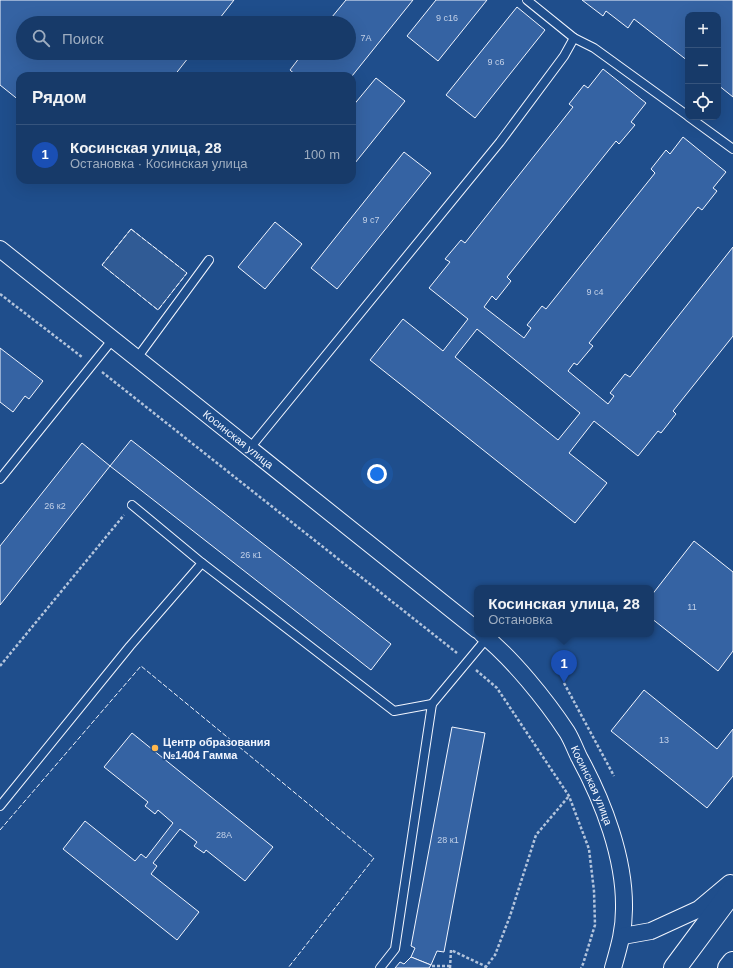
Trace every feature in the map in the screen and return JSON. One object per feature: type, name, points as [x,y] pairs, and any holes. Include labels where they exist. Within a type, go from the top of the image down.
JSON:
[{"type":"main road","points":[[676,968],[733,890]]},
{"type":"main road","points":[[729,968],[733,963]]},
{"type":"street","name":"Косинская улица","points":[[0,249],[474,628]]},
{"type":"street","name":"Косинская улица","points":[[485,637],[526,679],[567,733],[594,785],[611,832],[621,870],[624,908],[622,936],[613,968]]},
{"type":"street","points":[[622,936],[651,930],[699,909],[733,881]]},
{"type":"lane","points":[[527,0],[574,38],[594,48],[685,115]]},
{"type":"lane","points":[[250,448],[500,142],[564,56],[574,38]]},
{"type":"lane","points":[[692,120],[733,149]]},
{"type":"lane","points":[[137,358],[209,260]]},
{"type":"lane","points":[[0,479],[113,339]]},
{"type":"lane","points":[[132,505],[202,563],[394,711],[432,704]]},
{"type":"lane","points":[[0,806],[130,646],[202,563]]},
{"type":"lane","points":[[380,968],[395,949],[432,704],[468,662],[480,637]]},
{"type":"path","points":[[0,294],[468,662],[496,688],[568,796],[589,850],[594,891],[595,925],[584,964],[581,968]]},
{"type":"path","points":[[0,666],[132,505]]},
{"type":"path","points":[[564,683],[614,776]]},
{"type":"path","points":[[485,967],[495,956],[510,916],[536,835],[568,796]]},
{"type":"path","points":[[432,966],[450,967],[451,950],[489,968]]},
{"type":"shaded area","points":[[131,229],[187,273],[158,310],[102,265]]},
{"type":"building","points":[[0,0],[234,0],[221,16],[16,16],[16,60],[187,60],[177,72],[16,72],[16,98],[0,85]]},
{"type":"building","points":[[346,0],[413,0],[355,72],[292,72],[290,70],[298,60],[356,60],[356,16],[333,16]]},
{"type":"building","points":[[436,0],[487,0],[438,61],[407,36]]},
{"type":"building","points":[[582,0],[733,0],[733,97],[721,87],[721,12],[685,12],[685,59],[634,19],[628,28],[606,11],[603,16]]},
{"type":"building","points":[[517,7],[545,30],[475,118],[446,95]]},
{"type":"building","points":[[603,69],[646,103],[631,122],[635,125],[619,144],[616,141],[507,277],[511,281],[496,300],[492,296],[484,307],[524,338],[531,328],[527,325],[542,306],[546,309],[655,173],[651,169],[666,150],[670,154],[683,137],[726,172],[713,188],[717,191],[702,210],[698,207],[589,343],[593,346],[577,365],[574,363],[568,371],[608,404],[614,396],[610,393],[625,374],[630,377],[733,247],[733,336],[673,411],[676,414],[661,433],[658,431],[638,456],[594,421],[569,453],[607,483],[575,523],[370,360],[403,319],[443,351],[468,319],[429,288],[450,262],[445,259],[461,240],[465,243],[573,107],[569,104],[584,85],[588,88]],"holes":[[[477,329],[580,413],[558,440],[455,357]]]},
{"type":"building","points":[[376,78],[405,101],[356,162],[356,102]]},
{"type":"building","points":[[404,152],[431,173],[337,289],[311,268]]},
{"type":"building","points":[[275,222],[302,244],[265,289],[238,267]]},
{"type":"building","points":[[0,348],[43,381],[29,399],[25,396],[13,412],[0,402]]},
{"type":"building","points":[[131,440],[391,644],[371,670],[110,466]]},
{"type":"building","points":[[82,443],[110,466],[0,605],[0,546]]},
{"type":"building","points":[[694,541],[733,572],[733,651],[718,671],[654,620],[654,592]]},
{"type":"building","points":[[644,690],[717,749],[733,729],[733,776],[707,808],[611,731]]},
{"type":"building","points":[[452,727],[485,733],[444,952],[437,951],[431,965],[411,957],[415,948],[411,946]]},
{"type":"building","points":[[132,733],[273,847],[245,881],[206,850],[204,853],[194,846],[197,842],[180,829],[153,863],[157,866],[151,874],[199,912],[177,940],[63,849],[85,821],[135,861],[141,854],[146,858],[173,823],[158,810],[155,814],[145,806],[148,802],[104,767]]},
{"type":"building","points":[[411,957],[431,965],[429,968],[395,968],[400,962],[404,964]]},
{"type":"fence","points":[[131,229],[187,273],[158,310],[102,265],[131,229]]},
{"type":"fence","points":[[0,830],[141,666],[374,858],[288,968]]},
{"type":"place","name":"Косинская улица, 28","points":[[564,683]]},
{"type":"place","name":"Центр образования №1404 Гамма","points":[[155,748]]}]
